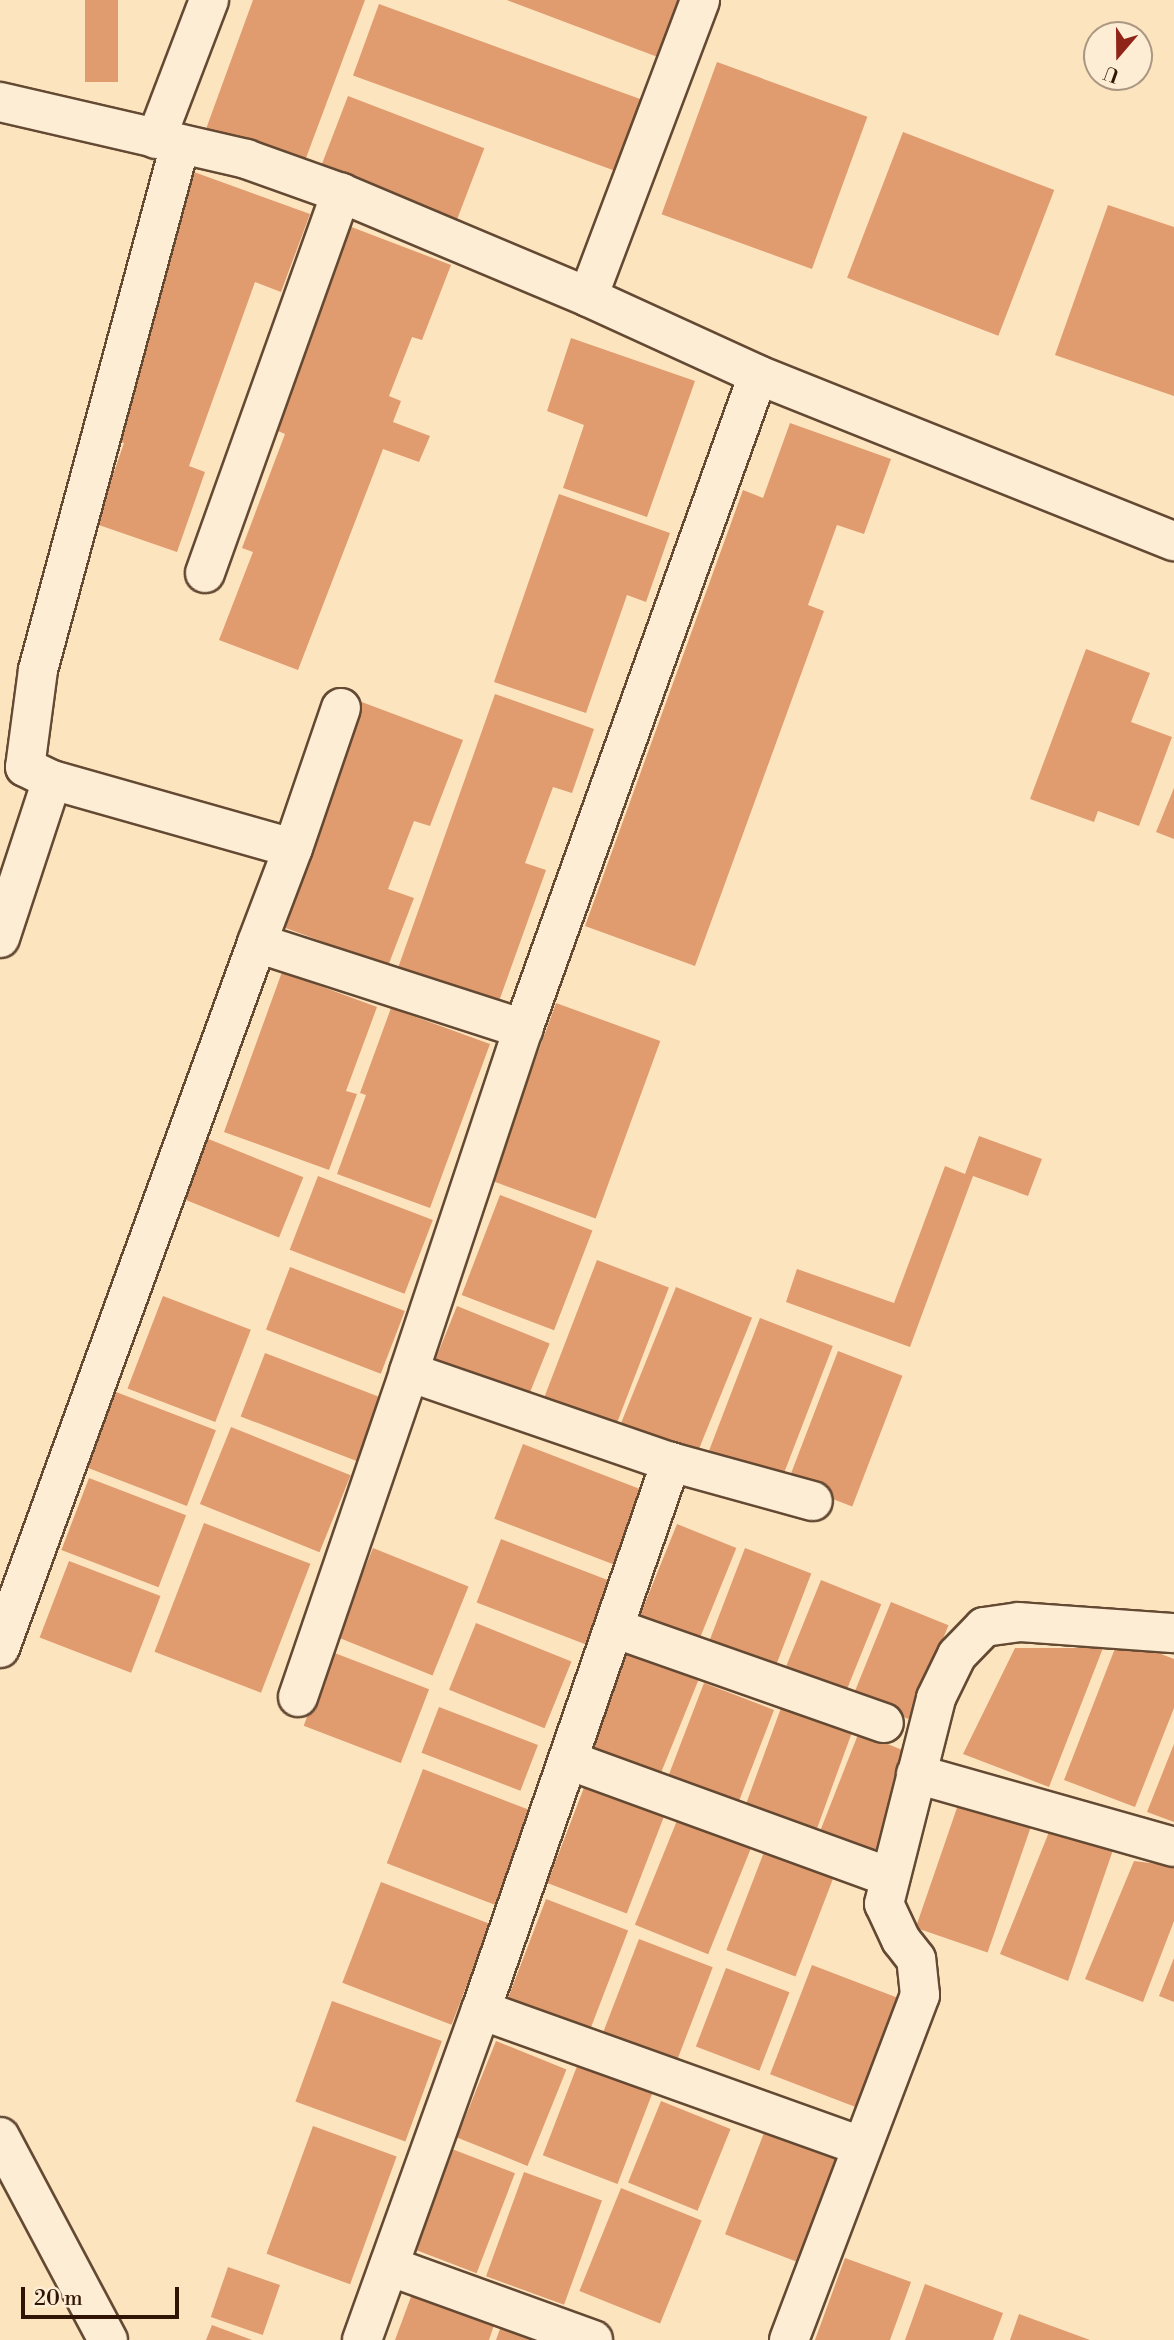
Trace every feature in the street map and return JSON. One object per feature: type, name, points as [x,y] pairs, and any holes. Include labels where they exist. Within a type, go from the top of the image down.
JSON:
[{"type":"street","points":[[0,938],[38,670],[168,142],[209,0]]},
{"type":"street","points":[[588,297],[700,0]]},
{"type":"street","points":[[0,102],[246,159],[341,193],[588,297],[758,375],[1174,541]]},
{"type":"street","points":[[205,573],[341,193]]},
{"type":"street","points":[[298,1697],[410,1372],[523,1028],[758,375]]},
{"type":"street","points":[[0,1648],[293,848],[341,708]]},
{"type":"street","points":[[26,769],[293,848]]},
{"type":"street","points":[[257,943],[523,1028]]},
{"type":"street","points":[[410,1372],[671,1462],[813,1501]]},
{"type":"street","points":[[362,2340],[481,2010],[671,1462]]},
{"type":"street","points":[[789,2340],[920,1995],[916,1959],[901,1940],[884,1905],[936,1698],[957,1655],[984,1627],[1018,1622],[1174,1633]]},
{"type":"street","points":[[614,1628],[884,1723]]},
{"type":"street","points":[[568,1760],[890,1877]]},
{"type":"street","points":[[916,1774],[1174,1847]]},
{"type":"street","points":[[481,2010],[861,2146]]},
{"type":"street","points":[[0,2137],[108,2340]]},
{"type":"street","points":[[389,2266],[593,2340]]},
{"type":"building","points":[[85,0],[118,0],[118,82],[85,82]]},
{"type":"building","points":[[253,0],[365,0],[303,166],[206,129]]},
{"type":"building","points":[[507,0],[685,0],[663,59]]},
{"type":"building","points":[[379,4],[645,101],[619,172],[353,75]]},
{"type":"building","points":[[717,62],[867,117],[812,269],[662,214]]},
{"type":"building","points":[[348,96],[484,148],[457,219],[321,167]]},
{"type":"building","points":[[903,132],[1054,190],[998,336],[847,278]]},
{"type":"building","points":[[194,172],[310,214],[281,292],[255,282],[189,466],[205,472],[177,552],[96,524],[124,443],[113,439],[149,341],[136,337]]},
{"type":"building","points":[[1108,205],[1174,227],[1174,396],[1055,355]]},
{"type":"building","points":[[341,223],[451,265],[422,340],[412,337],[389,396],[401,401],[393,422],[430,436],[419,462],[383,449],[298,670],[219,640],[253,552],[242,548],[285,434],[264,425]]},
{"type":"building","points":[[571,338],[695,381],[647,517],[563,488],[584,425],[547,411]]},
{"type":"building","points":[[790,423],[891,459],[864,534],[837,525],[808,605],[824,611],[695,966],[585,926],[743,490],[763,498]]},
{"type":"building","points":[[559,494],[670,533],[646,602],[627,595],[586,713],[494,682]]},
{"type":"building","points":[[1086,649],[1150,673],[1131,722],[1172,737],[1139,826],[1098,811],[1094,822],[1030,799]]},
{"type":"building","points":[[495,694],[594,729],[572,793],[553,787],[525,863],[546,870],[498,1004],[398,968]]},
{"type":"building","points":[[359,701],[463,740],[430,826],[414,821],[388,889],[414,898],[388,966],[283,927],[300,856]]},
{"type":"building","points":[[1174,788],[1174,839],[1156,832]]},
{"type":"building","points":[[282,972],[377,1007],[346,1091],[357,1094],[329,1170],[224,1132]]},
{"type":"building","points":[[556,1003],[660,1041],[596,1219],[491,1181]]},
{"type":"building","points":[[391,1008],[490,1044],[430,1208],[337,1174],[366,1095],[360,1093]]},
{"type":"building","points":[[979,1136],[1042,1159],[1028,1196],[973,1176],[910,1347],[786,1302],[797,1269],[894,1303],[945,1166],[965,1174]]},
{"type":"building","points":[[206,1138],[303,1177],[279,1238],[182,1198]]},
{"type":"building","points":[[318,1176],[433,1220],[405,1294],[290,1250]]},
{"type":"building","points":[[500,1195],[592,1230],[554,1330],[462,1295]]},
{"type":"building","points":[[597,1260],[669,1288],[615,1428],[543,1400]]},
{"type":"building","points":[[290,1267],[405,1311],[381,1374],[266,1330]]},
{"type":"building","points":[[676,1287],[752,1318],[694,1462],[618,1432]]},
{"type":"building","points":[[163,1296],[251,1330],[215,1422],[128,1388]]},
{"type":"building","points":[[457,1306],[550,1343],[523,1410],[430,1373]]},
{"type":"building","points":[[760,1318],[833,1346],[782,1479],[709,1451]]},
{"type":"building","points":[[838,1351],[902,1376],[852,1506],[788,1482]]},
{"type":"building","points":[[265,1353],[384,1399],[359,1462],[241,1416]]},
{"type":"building","points":[[116,1392],[216,1430],[187,1506],[87,1468]]},
{"type":"building","points":[[231,1427],[351,1475],[320,1552],[200,1504]]},
{"type":"building","points":[[523,1444],[649,1492],[620,1567],[494,1519]]},
{"type":"building","points":[[89,1478],[186,1515],[158,1587],[61,1550]]},
{"type":"building","points":[[204,1523],[310,1564],[261,1693],[155,1652]]},
{"type":"building","points":[[677,1524],[736,1548],[696,1649],[636,1625]]},
{"type":"building","points":[[501,1539],[610,1581],[586,1644],[477,1602]]},
{"type":"building","points":[[373,1548],[468,1587],[433,1676],[337,1637]]},
{"type":"building","points":[[745,1548],[811,1573],[772,1677],[705,1652]]},
{"type":"building","points":[[69,1561],[160,1596],[131,1673],[40,1638]]},
{"type":"building","points":[[821,1580],[881,1604],[842,1701],[782,1676]]},
{"type":"building","points":[[891,1602],[948,1625],[910,1720],[853,1697]]},
{"type":"building","points":[[476,1623],[571,1662],[545,1728],[449,1690]]},
{"type":"building","points":[[1119,1638],[1174,1659],[1174,1708],[1135,1807],[1064,1780]]},
{"type":"building","points":[[1015,1648],[1103,1648],[1049,1787],[963,1754]]},
{"type":"building","points":[[625,1651],[698,1681],[659,1777],[586,1747]]},
{"type":"building","points":[[332,1652],[429,1689],[401,1763],[304,1726]]},
{"type":"building","points":[[704,1683],[774,1710],[737,1806],[667,1779]]},
{"type":"building","points":[[439,1707],[538,1745],[520,1791],[421,1753]]},
{"type":"building","points":[[781,1708],[851,1734],[815,1835],[744,1809]]},
{"type":"building","points":[[859,1732],[907,1752],[877,1856],[819,1834]]},
{"type":"building","points":[[1174,1744],[1174,1822],[1147,1812]]},
{"type":"building","points":[[423,1769],[532,1811],[496,1905],[387,1863]]},
{"type":"building","points":[[585,1785],[664,1815],[627,1913],[547,1883]]},
{"type":"building","points":[[959,1802],[1031,1827],[988,1952],[916,1928]]},
{"type":"building","points":[[678,1818],[751,1848],[708,1954],[635,1925]]},
{"type":"building","points":[[1049,1832],[1114,1847],[1068,1981],[1000,1954]]},
{"type":"building","points":[[764,1852],[833,1879],[795,1977],[726,1950]]},
{"type":"building","points":[[1134,1861],[1174,1866],[1174,1921],[1143,2002],[1085,1979]]},
{"type":"building","points":[[381,1882],[490,1924],[452,2025],[342,1983]]},
{"type":"building","points":[[546,1899],[628,1931],[589,2033],[507,2002]]},
{"type":"building","points":[[639,1939],[713,1967],[676,2063],[602,2034]]},
{"type":"building","points":[[1174,1958],[1174,2002],[1159,1996]]},
{"type":"building","points":[[812,1965],[899,1998],[857,2108],[770,2074]]},
{"type":"building","points":[[726,1968],[789,1992],[759,2071],[696,2046]]},
{"type":"building","points":[[332,2001],[442,2041],[405,2142],[295,2102]]},
{"type":"building","points":[[496,2041],[566,2069],[528,2166],[457,2137]]},
{"type":"building","points":[[579,2061],[654,2090],[617,2184],[543,2155]]},
{"type":"building","points":[[661,2101],[731,2129],[698,2211],[628,2183]]},
{"type":"building","points":[[767,2125],[852,2158],[810,2267],[725,2234]]},
{"type":"building","points":[[313,2126],[397,2156],[350,2284],[266,2254]]},
{"type":"building","points":[[444,2146],[515,2173],[477,2273],[406,2246]]},
{"type":"building","points":[[524,2172],[602,2200],[564,2305],[486,2276]]},
{"type":"building","points":[[621,2188],[702,2221],[660,2324],[579,2291]]},
{"type":"building","points":[[845,2258],[911,2282],[890,2340],[815,2340]]},
{"type":"building","points":[[228,2267],[280,2285],[263,2335],[211,2317]]},
{"type":"building","points":[[925,2284],[1003,2313],[993,2340],[905,2340]]},
{"type":"building","points":[[415,2286],[497,2316],[489,2340],[395,2340]]},
{"type":"building","points":[[1019,2314],[1090,2340],[1010,2340]]},
{"type":"building","points":[[212,2325],[252,2340],[206,2340]]},
{"type":"building","points":[[501,2326],[531,2340],[496,2340]]}]
